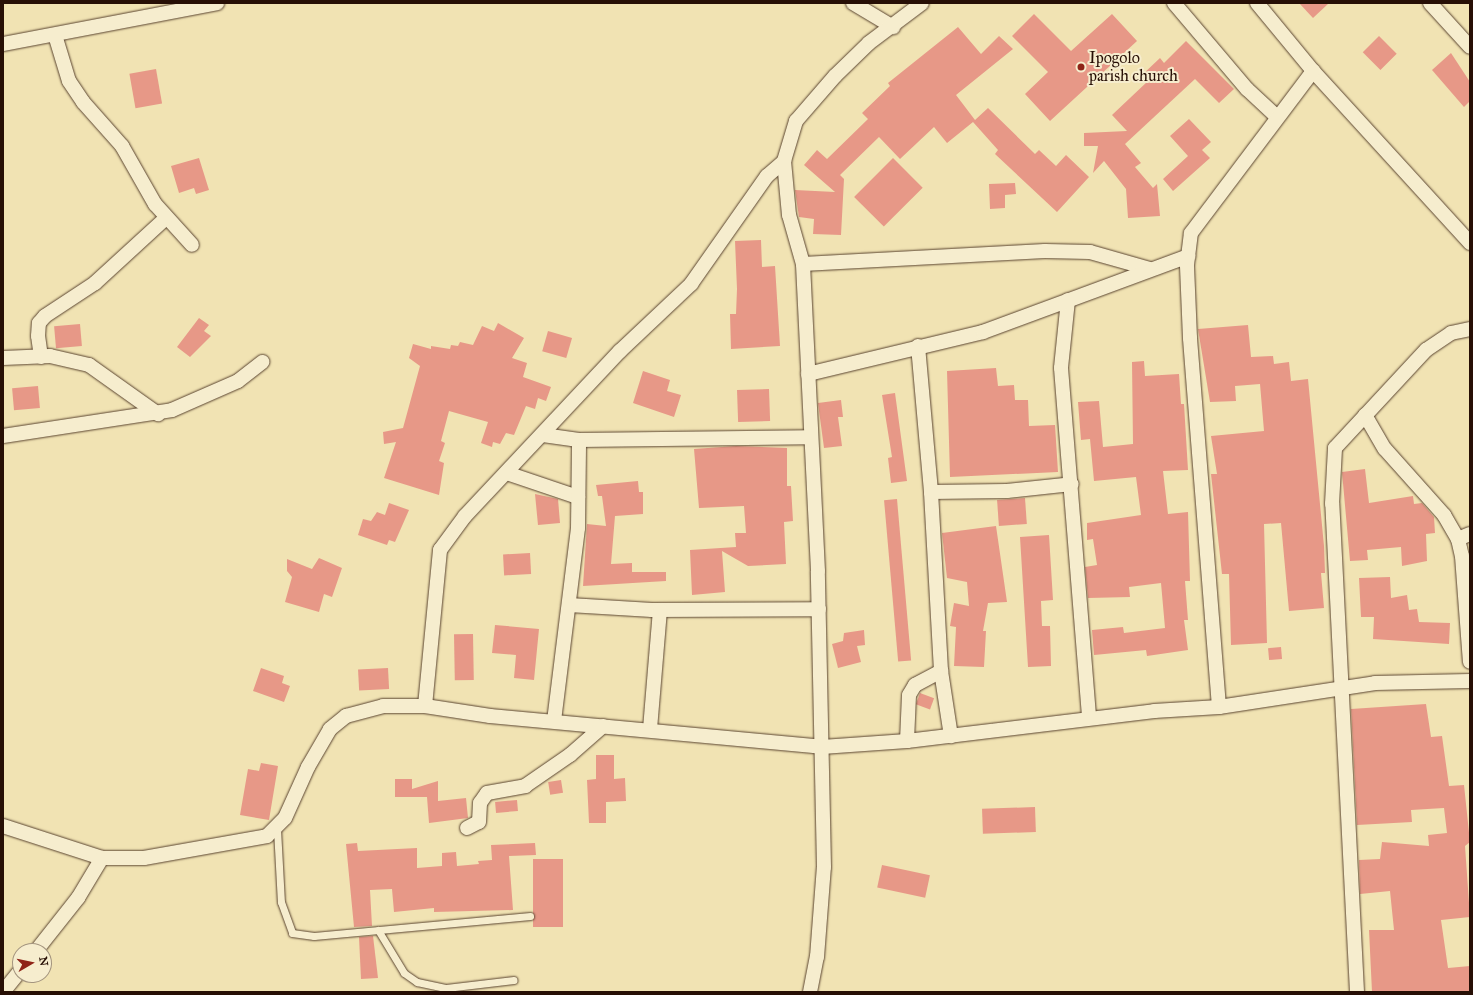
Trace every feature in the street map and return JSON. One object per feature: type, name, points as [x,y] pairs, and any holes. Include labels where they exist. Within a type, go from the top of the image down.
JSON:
[{"type":"street","points":[[3,44],[217,3]]},
{"type":"street","points":[[853,3],[893,27]]},
{"type":"street","points":[[810,992],[817,957],[824,867],[819,609],[809,437],[803,264],[789,215],[784,161],[796,122],[850,60],[922,3]]},
{"type":"street","points":[[1174,3],[1247,89],[1277,117]]},
{"type":"street","points":[[1257,3],[1313,71],[1470,243]]},
{"type":"street","points":[[1432,4],[1470,47]]},
{"type":"street","points":[[55,35],[69,80],[83,102],[122,146],[166,218],[192,245]]},
{"type":"street","points":[[1219,707],[1190,338],[1188,256],[1191,233],[1199,220],[1313,71]]},
{"type":"street","points":[[425,706],[440,550],[465,516],[543,435],[620,351],[691,284],[767,176],[784,161]]},
{"type":"street","points":[[41,357],[38,336],[39,323],[44,316],[95,283],[166,218]]},
{"type":"street","points":[[803,264],[1045,251],[1090,252],[1150,269]]},
{"type":"street","points":[[808,374],[918,346],[983,332],[1188,256]]},
{"type":"street","points":[[1068,300],[1061,368],[1072,484],[1089,718]]},
{"type":"street","points":[[1357,992],[1340,688],[1333,459],[1343,436],[1365,416],[1426,350],[1451,333],[1470,329]]},
{"type":"street","points":[[918,346],[931,492],[941,671],[951,736]]},
{"type":"street","points":[[3,358],[70,358],[89,365],[158,414]]},
{"type":"street","points":[[3,436],[158,414],[238,381],[262,362]]},
{"type":"street","points":[[1365,416],[1385,449],[1464,537],[1462,556],[1470,662]]},
{"type":"street","points":[[543,435],[579,440],[809,437]]},
{"type":"street","points":[[554,722],[569,605],[578,497],[579,440]]},
{"type":"street","points":[[507,473],[578,497]]},
{"type":"street","points":[[931,492],[1007,491],[1072,484]]},
{"type":"street","points":[[569,605],[660,610],[819,609]]},
{"type":"street","points":[[650,729],[660,610]]},
{"type":"street","points":[[907,741],[909,695],[915,684],[941,671]]},
{"type":"street","points":[[3,826],[102,858],[178,852],[267,836],[278,829],[322,742],[346,716],[383,706],[425,706],[554,722],[650,729],[822,747],[907,741],[1089,718],[1219,707],[1375,683],[1470,681]]},
{"type":"street","points":[[467,828],[479,822],[480,803],[487,792],[525,786],[570,755],[603,726]]},
{"type":"street","points":[[42,943],[78,898],[102,858]]},
{"type":"street","points":[[3,992],[12,981]]},
{"type":"lane","points":[[278,829],[281,902],[292,933],[314,936],[530,916]]},
{"type":"lane","points":[[378,930],[404,973],[417,982],[446,988],[514,980]]},
{"type":"building","points":[[1299,3],[1329,3],[1313,18]]},
{"type":"building","name":"Ipogolo parish church","points":[[1034,14],[1071,51],[1112,14],[1137,41],[1050,121],[1025,94],[1048,72],[1012,36]]},
{"type":"building","points":[[958,27],[981,54],[999,36],[1013,49],[956,95],[975,120],[988,108],[1035,154],[1039,150],[1056,166],[1066,155],[1089,177],[1057,212],[995,154],[998,150],[973,122],[947,143],[934,127],[900,159],[879,137],[840,175],[844,179],[841,235],[813,234],[814,219],[799,217],[795,190],[835,192],[804,165],[817,150],[827,159],[868,119],[862,113],[890,86],[888,83]]},
{"type":"building","points":[[1379,36],[1397,54],[1380,70],[1363,52]]},
{"type":"building","points":[[1186,41],[1234,89],[1219,103],[1195,79],[1125,144],[1141,163],[1135,167],[1153,188],[1157,184],[1160,216],[1128,218],[1126,189],[1104,161],[1093,173],[1098,146],[1084,146],[1084,133],[1127,131],[1112,115],[1148,81],[1142,75],[1160,58],[1164,63]]},
{"type":"building","points":[[1451,53],[1470,82],[1470,101],[1464,107],[1432,70]]},
{"type":"building","points":[[156,69],[162,103],[135,108],[129,74]]},
{"type":"building","points":[[1189,119],[1211,142],[1202,150],[1210,158],[1173,191],[1163,179],[1188,156],[1170,136]]},
{"type":"building","points":[[199,158],[209,190],[196,194],[194,188],[179,193],[171,166]]},
{"type":"building","points":[[893,158],[923,188],[884,227],[854,197]]},
{"type":"building","points":[[1015,183],[1016,194],[1005,195],[1005,208],[990,209],[989,184]]},
{"type":"building","points":[[761,240],[762,267],[775,266],[780,346],[731,349],[730,314],[736,314],[737,289],[735,241]]},
{"type":"building","points":[[199,318],[209,325],[204,331],[211,336],[190,357],[177,347]]},
{"type":"building","points":[[498,323],[524,338],[512,358],[527,363],[523,377],[551,387],[546,401],[538,398],[535,409],[526,406],[514,435],[506,433],[500,444],[493,442],[492,447],[481,443],[488,422],[449,411],[441,441],[445,443],[439,461],[444,463],[439,495],[384,478],[396,442],[384,444],[383,432],[403,428],[420,366],[409,358],[413,344],[431,349],[431,346],[450,349],[451,345],[458,346],[460,342],[473,345],[482,326],[494,331]]},
{"type":"building","points":[[80,324],[82,346],[56,348],[54,326]]},
{"type":"building","points":[[1248,325],[1251,357],[1273,356],[1274,364],[1289,362],[1291,381],[1308,379],[1324,546],[1325,573],[1321,573],[1324,608],[1289,611],[1281,523],[1264,524],[1267,643],[1231,645],[1229,574],[1222,574],[1211,474],[1217,474],[1211,436],[1264,431],[1260,384],[1235,386],[1236,401],[1210,402],[1198,329]]},
{"type":"building","points":[[548,331],[572,338],[566,358],[542,351]]},
{"type":"building","points":[[1144,361],[1145,376],[1179,374],[1181,404],[1184,404],[1188,470],[1163,471],[1168,514],[1188,512],[1190,581],[1185,581],[1188,620],[1184,620],[1188,650],[1147,656],[1146,650],[1094,655],[1092,630],[1123,627],[1124,633],[1165,628],[1161,583],[1129,587],[1130,597],[1088,598],[1085,567],[1097,565],[1093,539],[1087,540],[1087,523],[1141,515],[1136,477],[1094,481],[1090,439],[1081,440],[1078,402],[1099,401],[1103,447],[1133,444],[1132,362]]},
{"type":"building","points":[[996,368],[998,386],[1014,385],[1015,400],[1028,400],[1029,426],[1055,425],[1058,472],[950,477],[947,371]]},
{"type":"building","points":[[643,371],[670,380],[667,391],[681,395],[674,417],[633,403]]},
{"type":"building","points":[[38,386],[40,408],[14,410],[12,388]]},
{"type":"building","points":[[769,389],[770,421],[738,422],[737,390]]},
{"type":"building","points":[[895,393],[907,481],[891,483],[888,458],[892,457],[882,395]]},
{"type":"building","points":[[841,400],[843,417],[838,417],[842,446],[824,448],[818,403]]},
{"type":"building","points":[[736,446],[787,448],[787,486],[791,486],[793,521],[784,522],[786,564],[748,566],[722,551],[725,592],[692,595],[690,550],[736,547],[735,533],[746,533],[744,506],[699,508],[694,449]]},
{"type":"building","points":[[1365,469],[1369,503],[1413,496],[1414,504],[1422,503],[1434,517],[1435,533],[1426,534],[1427,561],[1402,566],[1401,547],[1367,550],[1368,560],[1350,561],[1342,472]]},
{"type":"building","points":[[638,481],[639,492],[643,492],[643,514],[615,516],[611,564],[632,563],[632,572],[666,572],[666,581],[583,586],[587,524],[606,526],[602,496],[598,496],[596,485]]},
{"type":"building","points":[[535,494],[558,499],[560,523],[538,525]]},
{"type":"building","points":[[1025,498],[1027,524],[999,526],[997,500]]},
{"type":"building","points":[[897,499],[911,660],[898,662],[884,500]]},
{"type":"building","points":[[389,503],[409,510],[395,542],[389,540],[387,545],[358,535],[363,519],[371,521],[377,512],[385,515]]},
{"type":"building","points":[[996,526],[1007,602],[988,603],[983,631],[986,631],[984,667],[954,666],[956,627],[950,626],[954,603],[969,606],[967,582],[947,578],[942,533]]},
{"type":"building","points":[[1049,535],[1053,600],[1041,601],[1042,626],[1050,626],[1051,666],[1028,667],[1020,537]]},
{"type":"building","points":[[530,553],[531,574],[504,575],[503,554]]},
{"type":"building","points":[[319,558],[342,568],[332,597],[324,594],[319,612],[285,602],[292,577],[287,571],[287,559],[312,569]]},
{"type":"building","points":[[1390,577],[1391,598],[1407,595],[1409,610],[1417,609],[1419,622],[1450,623],[1449,644],[1373,639],[1374,617],[1361,617],[1359,578]]},
{"type":"building","points":[[495,625],[539,629],[534,680],[514,678],[516,655],[492,653]]},
{"type":"building","points":[[864,630],[865,645],[857,646],[861,662],[838,668],[832,644],[843,641],[844,633]]},
{"type":"building","points":[[454,634],[473,634],[474,680],[455,680]]},
{"type":"building","points":[[1281,647],[1282,659],[1269,660],[1268,648]]},
{"type":"building","points":[[261,668],[284,676],[282,683],[290,686],[284,702],[253,691]]},
{"type":"building","points":[[388,668],[389,689],[359,691],[358,670]]},
{"type":"building","points":[[920,693],[934,698],[930,709],[916,704]]},
{"type":"building","points":[[1426,704],[1431,737],[1442,736],[1449,786],[1464,785],[1470,842],[1465,846],[1470,917],[1441,920],[1448,968],[1470,966],[1470,992],[1372,992],[1369,930],[1394,930],[1390,891],[1360,894],[1359,860],[1380,859],[1382,842],[1429,846],[1428,835],[1447,833],[1444,808],[1411,810],[1412,822],[1357,825],[1351,709]]},
{"type":"building","points":[[596,755],[614,755],[614,779],[625,778],[626,801],[606,802],[606,823],[589,823],[587,780],[596,779]]},
{"type":"building","points":[[261,763],[278,766],[269,820],[240,815],[248,769],[259,771]]},
{"type":"building","points":[[395,779],[412,779],[412,789],[438,781],[438,801],[466,798],[468,818],[429,823],[427,797],[395,797]]},
{"type":"building","points":[[561,780],[563,793],[550,795],[548,782]]},
{"type":"building","points":[[517,800],[518,811],[496,813],[495,802]]},
{"type":"building","points":[[1035,807],[1036,832],[983,834],[982,809]]},
{"type":"building","points":[[357,843],[358,851],[417,848],[417,868],[442,866],[442,853],[456,852],[457,866],[479,864],[478,861],[492,860],[491,845],[535,843],[536,855],[509,856],[513,910],[434,912],[434,908],[394,912],[392,889],[370,890],[372,926],[354,927],[346,844]]},
{"type":"building","points":[[533,859],[563,859],[563,927],[533,927]]},
{"type":"building","points":[[882,865],[930,875],[925,898],[877,887]]},
{"type":"building","points":[[373,936],[378,978],[361,979],[359,937]]},
{"type":"place","name":"Ipogolo parish church","points":[[1081,67]]}]
